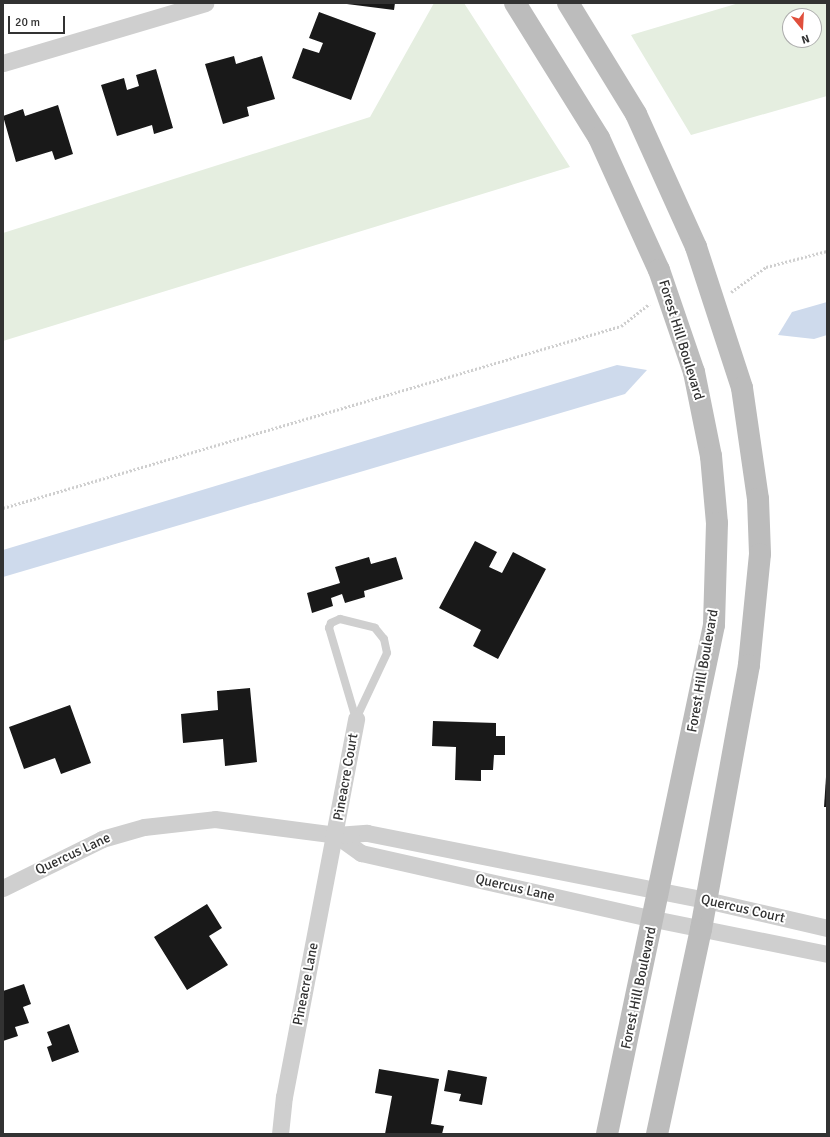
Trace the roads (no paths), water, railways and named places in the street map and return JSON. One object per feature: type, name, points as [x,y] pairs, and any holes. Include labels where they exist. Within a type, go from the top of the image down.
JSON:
[{"type":"main road","name":"Forest Hill Boulevard","points":[[515,3],[599,138],[631,203],[667,290],[694,372],[705,420],[711,456],[717,557],[714,625],[660,891],[608,1134]]},
{"type":"main road","points":[[568,3],[636,114],[668,180],[716,302],[742,388],[752,443],[760,554],[749,665],[701,929],[658,1134]]},
{"type":"street","points":[[3,63],[205,3]]},
{"type":"street","name":"Pineacre Court","points":[[336,835],[356,719]]},
{"type":"street","name":"Quercus Lane","points":[[3,888],[82,847],[151,826],[215,819],[336,835],[367,833],[660,891]]},
{"type":"street","name":"Quercus Lane","points":[[336,835],[361,853],[701,929]]},
{"type":"street","name":"Pineacre Lane","points":[[280,1134],[284,1097],[336,835]]},
{"type":"street","name":"Quercus Court","points":[[660,891],[827,928]]},
{"type":"street","name":"Quercus Court","points":[[701,929],[827,954]]},
{"type":"lane","points":[[340,619],[375,628],[384,639],[387,653],[356,719],[329,628],[331,623],[340,619]]},
{"type":"water","points":[[827,302],[827,335],[814,339],[778,335],[792,312]]},
{"type":"water","points":[[617,365],[647,370],[625,394],[3,577],[3,550]]}]
